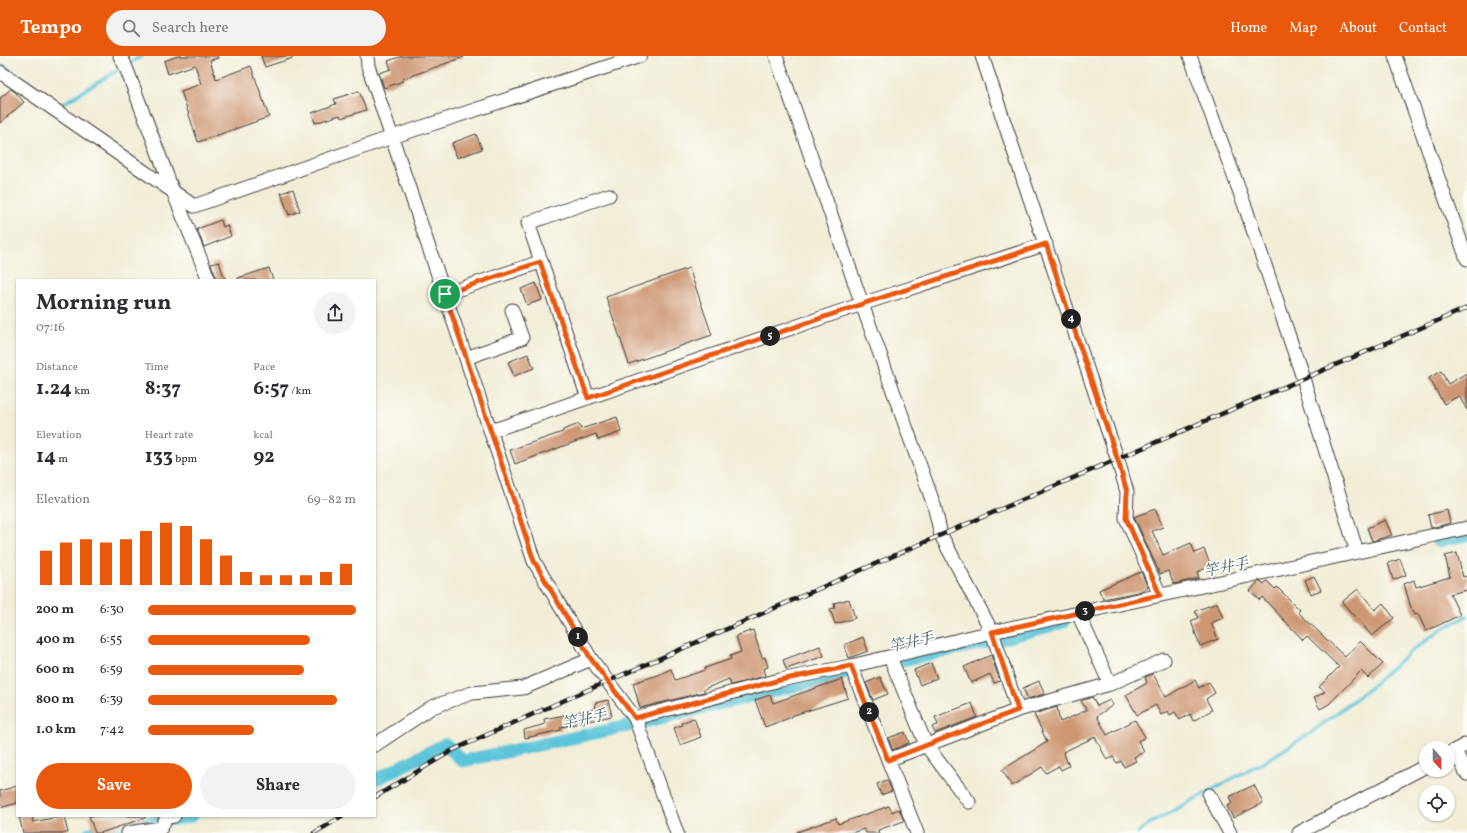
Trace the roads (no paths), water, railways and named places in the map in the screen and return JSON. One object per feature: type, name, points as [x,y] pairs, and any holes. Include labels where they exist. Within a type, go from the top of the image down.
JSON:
[{"type":"street","points":[[120,56],[125,65],[172,189],[209,279]]},
{"type":"street","points":[[367,56],[368,66],[534,561],[591,659],[635,718],[676,833]]},
{"type":"street","points":[[0,72],[172,189],[194,206],[392,137],[640,56]]},
{"type":"street","points":[[776,56],[934,505],[941,535],[992,632],[1018,710]]},
{"type":"street","points":[[1190,56],[1246,209],[1302,375],[1357,552]]},
{"type":"street","points":[[1395,56],[1467,259]]},
{"type":"street","points":[[987,57],[1046,244],[1119,464],[1127,492],[1126,518],[1160,595]]},
{"type":"street","points":[[588,398],[540,262],[528,223],[610,195]]},
{"type":"street","points":[[491,432],[862,304],[1046,244]]},
{"type":"street","points":[[445,294],[540,262]]},
{"type":"street","points":[[466,358],[522,338],[512,310]]},
{"type":"street","points":[[635,718],[780,680],[851,666],[992,632],[1467,528]]},
{"type":"street","points":[[1078,613],[1110,684]]},
{"type":"street","points":[[890,657],[926,745],[969,802]]},
{"type":"street","points":[[376,742],[432,707],[472,693],[523,688],[591,659]]},
{"type":"street","points":[[888,760],[1018,710],[1110,684],[1164,660]]},
{"type":"street","points":[[851,666],[917,833]]},
{"type":"street","points":[[1455,751],[1467,744]]},
{"type":"street","points":[[1455,758],[1467,774]]},
{"type":"street","points":[[1299,833],[1419,770]]},
{"type":"street","points":[[1209,795],[1230,833]]},
{"type":"street","points":[[128,833],[162,831],[167,817]]},
{"type":"waterway","points":[[128,64],[142,56]]},
{"type":"waterway","points":[[4,66],[34,87]]},
{"type":"waterway","points":[[56,104],[59,106],[123,67]]},
{"type":"waterway","name":"竿井手","points":[[1438,541],[1467,535]]},
{"type":"waterway","points":[[1138,833],[1147,825],[1274,756],[1312,732],[1368,689],[1410,652],[1442,629],[1467,616]]},
{"type":"waterway","name":"竿井手","points":[[902,660],[997,640],[1064,622]]},
{"type":"waterway","name":"竿井手","points":[[376,779],[445,744],[463,761],[623,727],[855,671]]},
{"type":"waterway","name":"竿井手","points":[[90,833],[186,817]]},
{"type":"railway","points":[[376,796],[453,750],[540,711],[941,535],[1467,308]]},
{"type":"railway","points":[[314,833],[341,817]]}]
